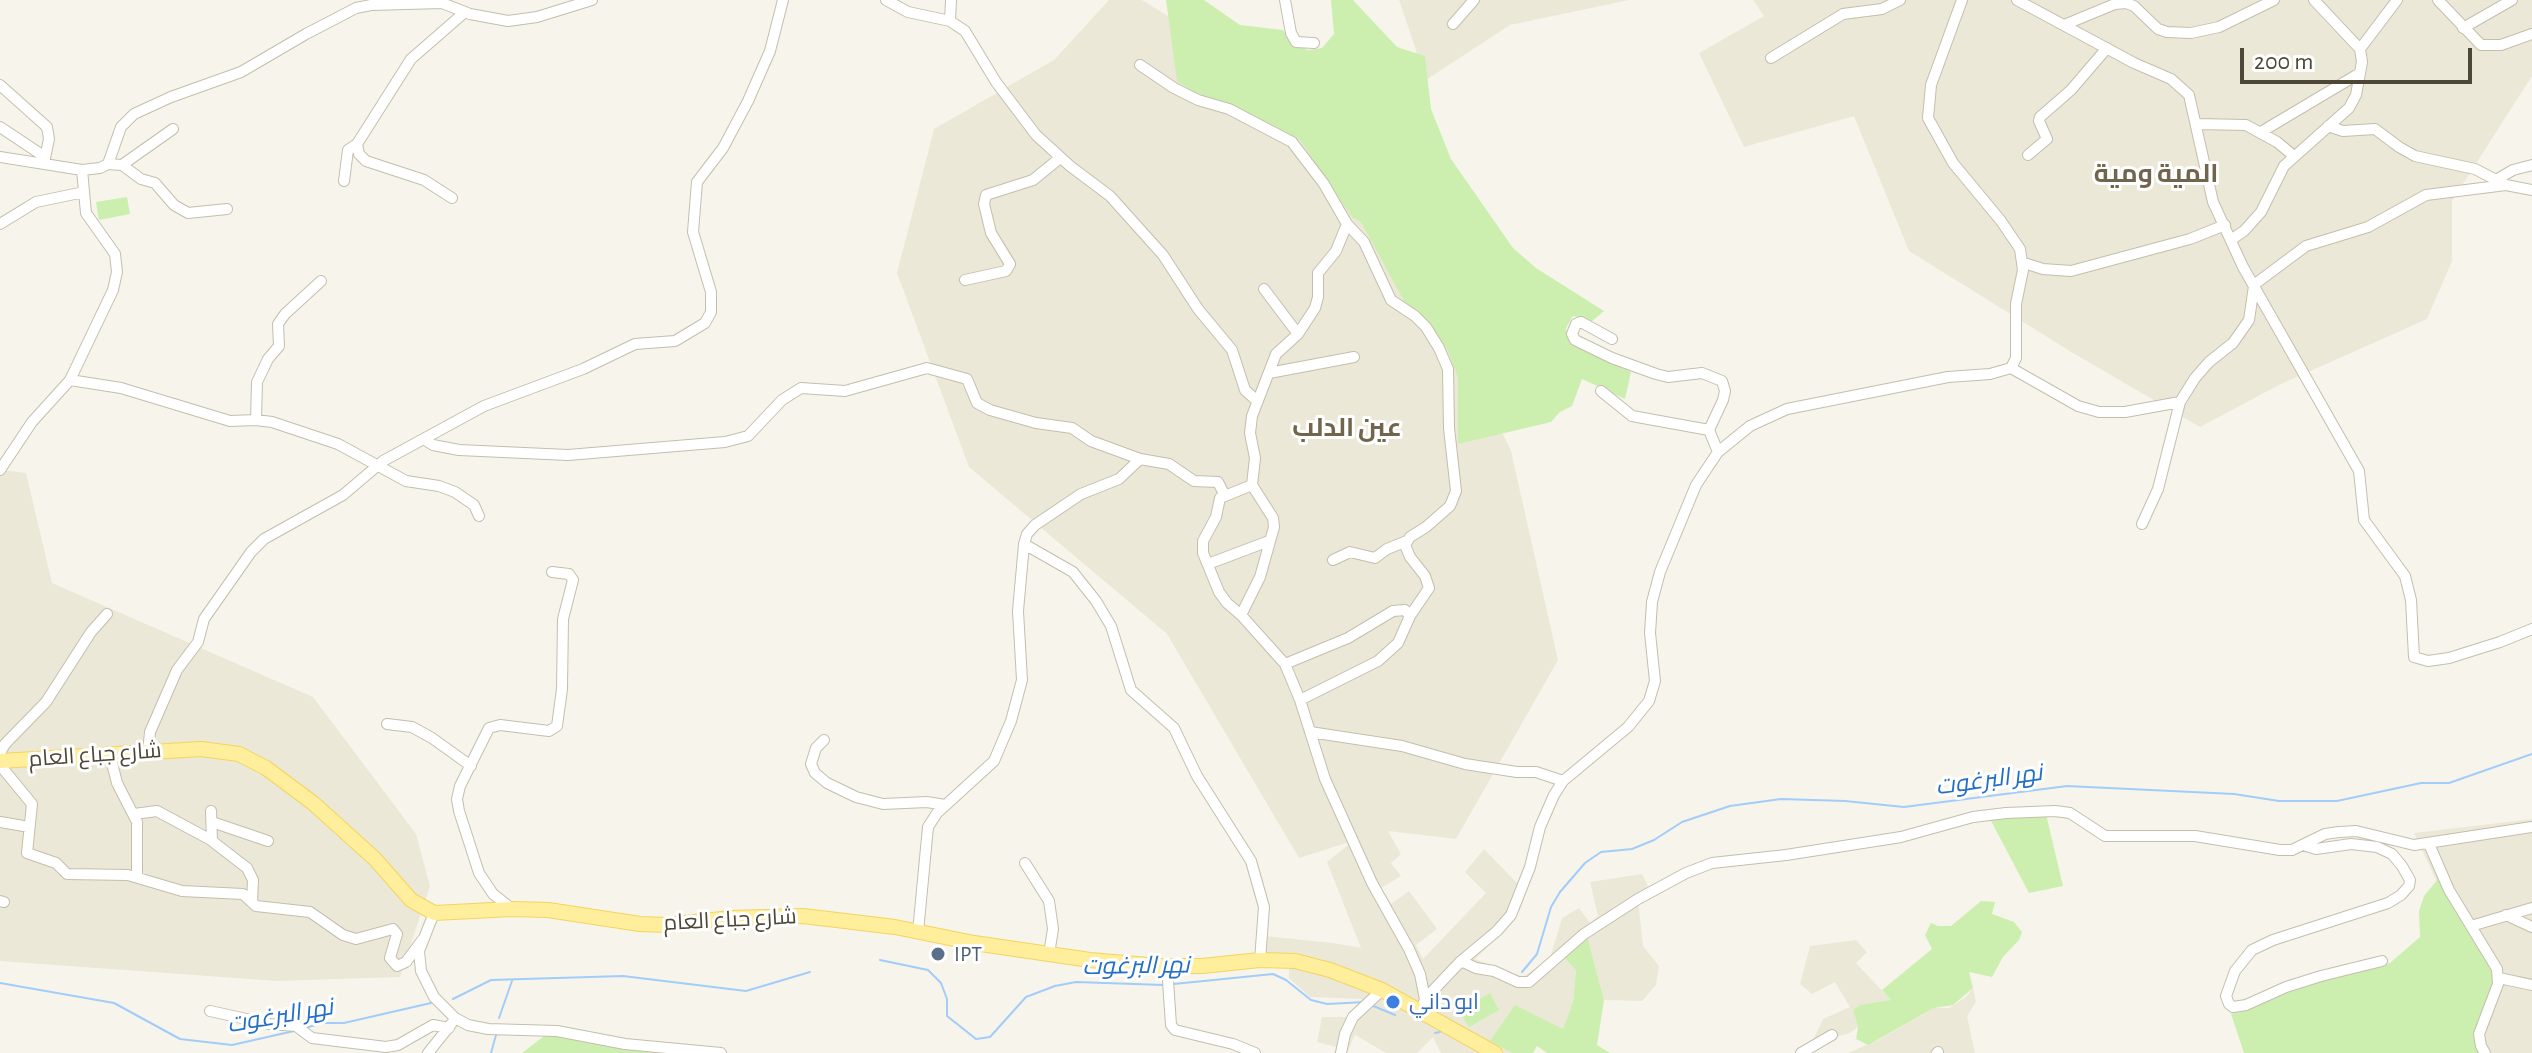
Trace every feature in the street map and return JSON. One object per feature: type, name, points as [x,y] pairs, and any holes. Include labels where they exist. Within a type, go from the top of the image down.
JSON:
[{"type":"main road","name":"شارع جباع العام","points":[[0,763],[221,750],[239,754],[266,768],[313,803],[361,846],[418,906],[434,913],[548,910],[649,925],[803,916],[1167,973],[1260,960],[1295,961],[1330,970],[1379,993],[1423,1004],[1495,1053]]},
{"type":"street","points":[[108,164],[121,127],[134,114],[241,72],[356,8],[442,3],[497,20],[520,20],[592,0]]},
{"type":"street","points":[[148,753],[150,732],[172,681],[198,642],[204,619],[251,552],[276,532],[343,495],[377,465],[497,400],[583,369],[635,344],[675,341],[705,323],[711,312],[711,292],[693,232],[697,182],[723,148],[748,101],[770,51],[783,0]]},
{"type":"street","points":[[886,0],[908,12],[950,21],[965,31],[1009,100],[1036,135],[1060,158],[1110,196],[1163,255],[1198,309],[1232,350],[1245,390],[1256,400]]},
{"type":"street","points":[[950,21],[951,0]]},
{"type":"street","points":[[1285,0],[1291,33],[1296,42],[1314,43]]},
{"type":"street","points":[[1453,24],[1474,0]]},
{"type":"street","points":[[1771,58],[1843,14],[1882,9],[1900,0]]},
{"type":"street","points":[[1962,0],[1931,85],[1928,118],[1953,163],[2020,249],[2024,263],[2016,304],[2016,358],[2011,368]]},
{"type":"street","points":[[2017,0],[2181,86],[2189,95],[2213,202],[2243,267],[2359,471],[2364,520],[2405,576],[2411,600],[2414,657],[2428,661],[2449,658],[2532,629]]},
{"type":"street","points":[[2064,25],[2115,4],[2135,3],[2158,29],[2191,33],[2219,27],[2274,0]]},
{"type":"street","points":[[2314,0],[2360,49]]},
{"type":"street","points":[[2232,239],[2253,222],[2284,166],[2353,102],[2360,73],[2360,49],[2397,0]]},
{"type":"street","points":[[2438,0],[2481,45],[2489,47],[2532,34]]},
{"type":"street","points":[[2463,28],[2512,0]]},
{"type":"street","points":[[344,181],[348,150],[357,144],[411,59],[460,7]]},
{"type":"street","points":[[2028,155],[2047,139],[2040,117],[2071,90],[2107,48]]},
{"type":"street","points":[[1140,65],[1174,88],[1198,100],[1229,109],[1292,142],[1324,184],[1347,224],[1364,242],[1391,300],[1426,327],[1448,369],[1455,498],[1436,519],[1407,541],[1375,558],[1350,552],[1333,560]]},
{"type":"street","points":[[2261,132],[2360,73]]},
{"type":"street","points":[[0,85],[47,127],[49,139],[45,160]]},
{"type":"street","points":[[2197,124],[2246,125],[2294,156]]},
{"type":"street","points":[[2328,126],[2343,131],[2375,129],[2415,156],[2475,169],[2501,183],[2532,190]]},
{"type":"street","points":[[0,127],[45,160]]},
{"type":"street","points":[[122,165],[173,129]]},
{"type":"street","points":[[357,144],[359,154],[366,161],[424,180],[452,198]]},
{"type":"street","points":[[0,157],[45,160],[82,170],[108,164],[122,165],[141,179],[157,185],[183,211],[192,213],[227,209]]},
{"type":"street","points":[[965,280],[1006,271],[1010,264],[991,233],[984,204],[986,195],[1033,180],[1060,158]]},
{"type":"street","points":[[2142,524],[2158,489],[2180,402],[2195,378],[2233,343],[2249,320],[2255,284],[2306,246],[2368,227],[2426,195],[2501,183],[2513,170],[2532,165]]},
{"type":"street","points":[[0,470],[32,422],[70,380],[104,312],[117,272],[115,254],[86,213],[82,170]]},
{"type":"street","points":[[0,224],[36,202],[84,192]]},
{"type":"street","points":[[1241,615],[1260,577],[1274,527],[1273,518],[1252,485],[1255,458],[1250,425],[1256,400],[1276,354],[1298,334],[1315,308],[1318,273],[1336,251],[1347,224]]},
{"type":"street","points":[[2024,263],[2043,269],[2071,271],[2190,239],[2225,225]]},
{"type":"street","points":[[256,420],[257,382],[268,359],[279,346],[278,324],[321,281]]},
{"type":"street","points":[[1264,289],[1298,334]]},
{"type":"street","points":[[1612,339],[1581,322],[1576,324],[1572,334],[1575,340],[1601,353],[1656,374],[1668,377],[1702,373],[1722,381],[1724,395],[1709,430],[1718,452]]},
{"type":"street","points":[[1269,373],[1354,357]]},
{"type":"street","points":[[425,440],[433,445],[467,451],[568,455],[725,442],[748,436],[782,400],[801,388],[845,391],[922,368],[964,378],[977,403],[990,410],[1036,423],[1072,428],[1091,441],[1140,459],[1169,464],[1194,481],[1218,482],[1224,494]]},
{"type":"street","points":[[1423,1004],[1461,961],[1511,915],[1530,867],[1540,827],[1563,781],[1628,727],[1649,701],[1655,681],[1650,633],[1652,602],[1660,572],[1696,485],[1718,452],[1750,426],[1787,409],[1948,377],[1990,374],[2011,368],[2078,406],[2099,412],[2125,412],[2180,402]]},
{"type":"street","points":[[70,380],[106,384],[230,421],[272,422],[338,444],[406,481],[455,492],[474,505],[479,516]]},
{"type":"street","points":[[1601,391],[1632,416],[1709,430]]},
{"type":"street","points":[[918,932],[926,835],[932,819],[994,761],[1011,721],[1022,680],[1018,611],[1027,534],[1035,525],[1081,494],[1119,479],[1140,459]]},
{"type":"street","points":[[1252,485],[1224,494],[1218,502],[1213,525],[1203,541],[1203,553],[1219,592],[1227,603],[1285,664],[1325,779],[1351,840],[1420,974],[1423,1004]]},
{"type":"street","points":[[1208,564],[1269,541]]},
{"type":"street","points":[[1300,700],[1369,666],[1398,643],[1410,616],[1425,596],[1429,583],[1406,550],[1407,541]]},
{"type":"street","points":[[1024,544],[1073,572],[1101,608],[1111,626],[1131,690],[1174,728],[1197,776],[1251,861],[1264,907],[1260,960]]},
{"type":"street","points":[[512,909],[493,894],[479,873],[457,806],[460,786],[486,732],[492,726],[549,731],[558,723],[563,619],[573,580],[569,574],[552,572]]},
{"type":"street","points":[[1285,664],[1348,638],[1393,611],[1405,610],[1410,616]]},
{"type":"street","points":[[0,753],[46,702],[91,632],[107,614]]},
{"type":"street","points":[[387,724],[412,727],[471,766]]},
{"type":"street","points":[[1310,732],[1402,746],[1465,764],[1536,772],[1563,781]]},
{"type":"street","points":[[824,740],[816,748],[811,764],[815,773],[827,783],[856,797],[883,804],[927,802],[945,805]]},
{"type":"street","points":[[110,755],[117,783],[134,814],[139,831],[137,877]]},
{"type":"street","points":[[0,763],[30,800],[32,811],[27,853],[56,863],[67,874],[137,877],[182,891],[243,894],[256,906],[310,912],[352,938],[364,939],[384,930],[394,930],[397,934],[390,956],[397,966],[407,961],[423,939]]},
{"type":"street","points":[[134,814],[157,811],[211,840],[247,868],[253,880],[252,902]]},
{"type":"street","points":[[1461,961],[1518,982],[1529,982],[1584,934],[1640,897],[1712,863],[1901,837],[1984,815],[2055,811],[2070,813],[2105,836],[2195,836],[2280,850],[2292,850],[2325,834],[2356,831],[2414,845],[2532,827]]},
{"type":"street","points":[[211,840],[212,817],[268,841]]},
{"type":"street","points":[[0,822],[29,827]]},
{"type":"street","points":[[2303,845],[2316,849],[2351,844],[2377,847],[2392,854],[2402,866],[2410,880],[2409,886],[2388,903],[2273,940],[2252,950],[2235,971],[2226,996],[2229,1004],[2233,1007],[2246,1005],[2286,987],[2382,961]]},
{"type":"street","points":[[2429,844],[2449,890],[2494,961],[2499,978],[2479,1034],[2485,1053]]},
{"type":"street","points":[[1025,863],[1049,901],[1053,929],[1049,954]]},
{"type":"street","points":[[2471,926],[2532,908]]},
{"type":"street","points":[[434,913],[423,939],[419,961],[434,997],[452,1023]]},
{"type":"street","points":[[2506,915],[2532,927]]},
{"type":"street","points":[[1167,973],[1169,1021],[1175,1030],[1255,1053]]},
{"type":"street","points":[[2499,978],[2532,985]]},
{"type":"street","points":[[1341,1053],[1348,1026],[1379,993]]},
{"type":"street","points":[[210,1011],[272,1025],[299,1027],[310,1036],[386,1047],[398,1045],[433,1025],[452,1023],[488,1029],[546,1030],[631,1045],[721,1053]]},
{"type":"street","points":[[428,1053],[452,1023]]},
{"type":"street","points":[[1801,1053],[1832,1035]]},
{"type":"shaded area","points":[[1109,0],[1142,0],[1294,93],[1403,227],[1511,451],[1558,660],[1456,839],[1388,831],[1401,854],[1391,863],[1401,876],[1381,888],[1391,904],[1409,891],[1437,929],[1416,945],[1423,959],[1486,893],[1465,872],[1484,849],[1517,883],[1520,909],[1507,928],[1475,959],[1523,977],[1550,958],[1562,918],[1579,908],[1590,923],[1598,916],[1590,882],[1642,874],[1648,886],[1638,899],[1643,946],[1659,966],[1656,985],[1642,1001],[1604,1000],[1588,939],[1576,970],[1573,1002],[1563,1030],[1490,1041],[1512,1053],[1441,1053],[1433,1037],[1417,1053],[1386,1053],[1355,1035],[1347,1053],[1334,1053],[1336,1047],[1317,1042],[1322,1017],[1346,1017],[1362,999],[1310,997],[1289,978],[1289,968],[1261,965],[1265,936],[1361,948],[1327,862],[1353,841],[1299,858],[1167,634],[969,467],[897,273],[934,129],[1054,60]]},
{"type":"shaded area","points":[[1399,0],[1629,0],[1510,25],[1426,80]]},
{"type":"shaded area","points":[[1753,0],[2532,0],[2532,76],[2452,201],[2452,261],[2427,319],[2279,385],[2200,427],[2073,353],[1909,251],[1854,116],[1744,147],[1699,53],[1764,16]]},
{"type":"shaded area","points":[[0,470],[26,473],[52,583],[313,697],[416,834],[430,886],[400,977],[277,981],[0,961]]},
{"type":"shaded area","points":[[2532,819],[2532,1053],[2464,1053],[2480,974],[2414,833]]},
{"type":"shaded area","points":[[1856,940],[1867,952],[1856,963],[1891,1000],[1853,1010],[1858,1027],[1850,1033],[1826,1040],[1805,1053],[1796,1053],[1813,1040],[1823,1019],[1850,1007],[1835,982],[1812,994],[1800,984],[1810,946]]},
{"type":"shaded area","points":[[1973,988],[1976,1002],[1967,1016],[1975,1053],[1848,1053],[1934,1008],[1949,1008],[1966,997]]},
{"type":"green space","points":[[1166,0],[1204,0],[1240,25],[1283,30],[1292,43],[1308,50],[1322,48],[1334,34],[1331,0],[1353,0],[1397,47],[1425,56],[1431,109],[1451,159],[1513,248],[1536,268],[1604,311],[1591,322],[1573,316],[1566,328],[1567,335],[1572,343],[1631,372],[1625,399],[1582,379],[1572,406],[1560,412],[1551,422],[1458,444],[1458,378],[1448,351],[1428,321],[1405,303],[1361,222],[1352,217],[1300,140],[1241,109],[1194,92],[1177,81]]},
{"type":"green space","points":[[127,197],[130,214],[99,220],[96,202]]},
{"type":"green space","points":[[2046,814],[2063,886],[2029,893],[1990,819]]},
{"type":"green space","points":[[2438,879],[2491,965],[2494,976],[2490,998],[2475,1030],[2480,1053],[2244,1053],[2231,1014],[2330,977],[2390,963],[2420,937],[2419,911],[2424,896]]},
{"type":"green space","points":[[1981,901],[1995,902],[1992,914],[2014,922],[2022,932],[1992,977],[1969,972],[1973,988],[1953,1005],[1934,1008],[1868,1045],[1856,1039],[1858,1027],[1853,1010],[1860,1005],[1891,1000],[1882,990],[1932,949],[1925,935],[1931,923],[1951,926]]},
{"type":"green space","points":[[1588,939],[1604,1000],[1597,1045],[1610,1053],[1547,1053],[1537,1046],[1533,1053],[1512,1053],[1490,1041],[1515,1005],[1563,1029],[1573,1002],[1576,970],[1563,956]]},
{"type":"green space","points":[[1490,993],[1499,1010],[1469,1027],[1459,1011]]},
{"type":"green space","points":[[548,1033],[709,1053],[522,1053]]},
{"type":"waterway","name":"نهر البرغوت","points":[[1522,972],[1537,954],[1551,907],[1585,863],[1601,852],[1632,849],[1654,840],[1682,822],[1730,806],[1781,799],[1904,807],[2067,786],[2234,794],[2279,801],[2337,801],[2421,783],[2449,783],[2532,754]]},
{"type":"waterway","name":"نهر البرغوت","points":[[880,960],[928,970],[941,983],[947,999],[947,1016],[976,1039],[990,1037],[1026,997],[1055,986],[1076,982],[1163,985]]},
{"type":"waterway","name":"نهر البرغوت","points":[[453,999],[491,980],[623,976],[746,991],[810,972]]},
{"type":"waterway","name":"نهر البرغوت","points":[[1174,984],[1273,974],[1311,1000],[1327,1004],[1365,1002]]},
{"type":"waterway","points":[[499,1018],[512,981]]},
{"type":"waterway","name":"نهر البرغوت","points":[[0,983],[114,1003],[180,1039],[232,1045],[294,1031]]},
{"type":"waterway","name":"نهر البرغوت","points":[[304,1028],[324,1023],[344,1023],[431,1003]]},
{"type":"waterway","name":"نهر البرغوت","points":[[1371,1005],[1395,1015]]},
{"type":"waterway","name":"نهر البرغوت","points":[[1435,1033],[1440,1032]]},
{"type":"waterway","points":[[491,1053],[496,1035]]},
{"type":"place","name":"IPT","points":[[938,954]]},
{"type":"place","name":"ابو داني","points":[[1393,1002]]},
{"type":"district","name":"المية ومية","points":[[2156,174]]},
{"type":"district","name":"عين الدلب","points":[[1347,428]]}]
